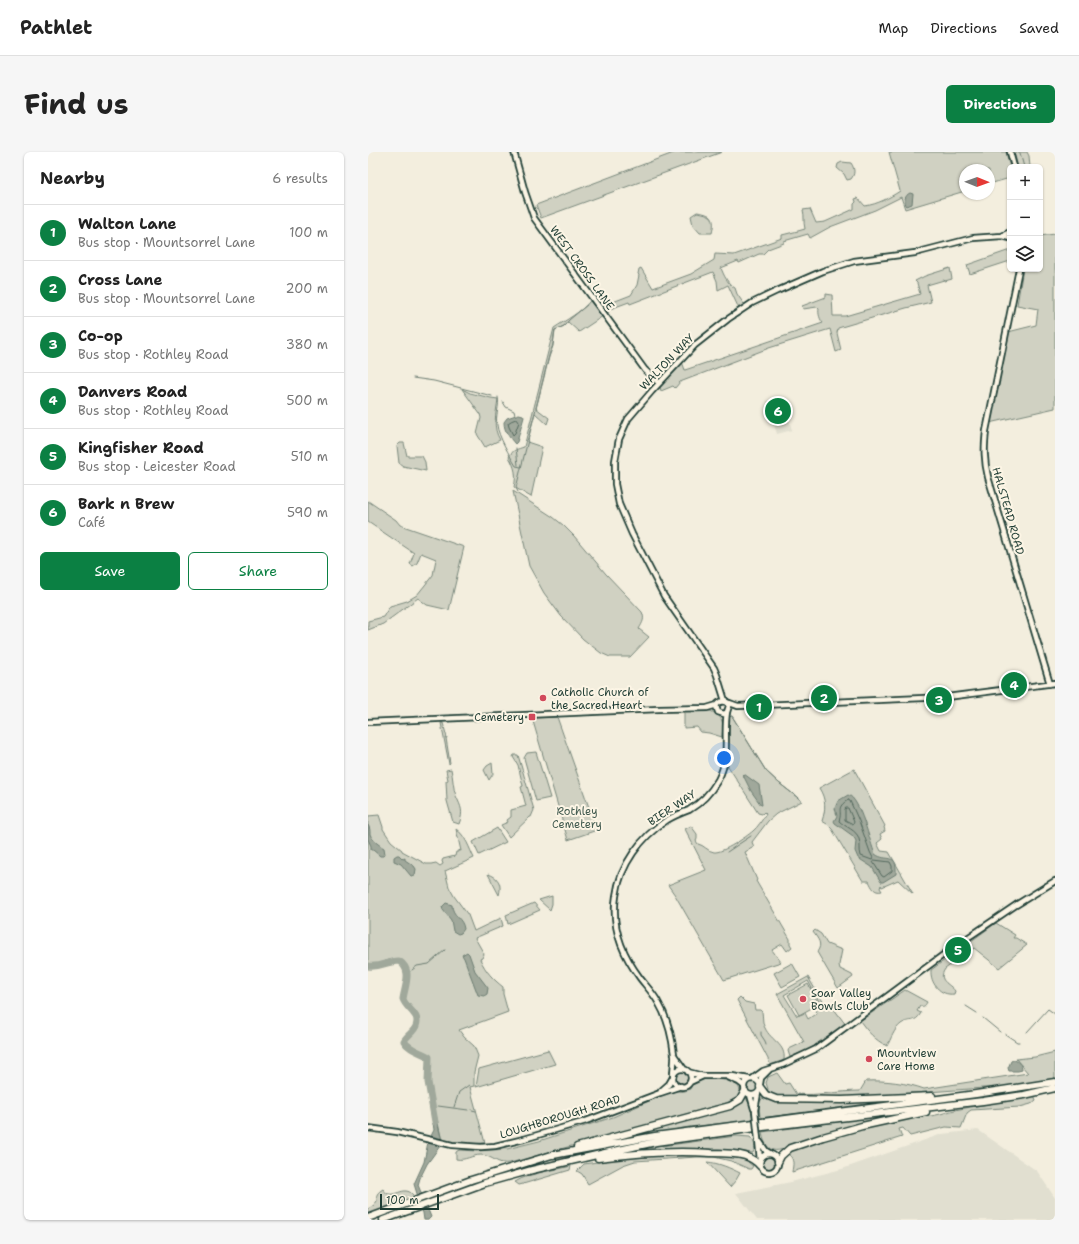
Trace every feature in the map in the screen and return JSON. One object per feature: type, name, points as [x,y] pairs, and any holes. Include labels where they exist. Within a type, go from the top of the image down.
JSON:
[{"type":"highway","points":[[383,1220],[485,1183],[612,1151],[664,1141],[763,1127],[1024,1095],[1055,1082]]},
{"type":"highway","points":[[553,1155],[655,1136],[1025,1087],[1047,1086],[1055,1088]]},
{"type":"highway","points":[[760,1088],[766,1095],[776,1099],[842,1100],[976,1094]]},
{"type":"highway","points":[[368,1218],[483,1176],[586,1144],[730,1106],[740,1100],[746,1091]]},
{"type":"highway","points":[[778,1162],[781,1156],[790,1148],[823,1136],[906,1116],[983,1101]]},
{"type":"highway","points":[[564,1162],[637,1153],[674,1151],[738,1154],[750,1158],[760,1164]]},
{"type":"street","name":"WEST CROSS LANE","points":[[514,152],[534,218],[645,370],[659,383]]},
{"type":"street","points":[[1010,152],[1013,164]]},
{"type":"street","name":"WALTON WAY","points":[[1002,236],[1007,234]]},
{"type":"street","name":"WALTON WAY","points":[[726,702],[713,667],[675,613],[659,586],[632,534],[619,504],[616,494],[615,460],[619,439],[632,415],[659,383],[695,345],[728,319],[759,300],[798,281],[838,265],[861,259],[915,253],[973,238],[1002,236],[1007,237]]},
{"type":"street","name":"HALSTEAD ROAD","points":[[1019,272],[986,431],[984,450],[988,477],[1052,684]]},
{"type":"street","points":[[368,722],[707,708],[721,701],[738,706],[954,696],[1052,684]]},
{"type":"street","name":"WALTON WAY","points":[[717,704],[720,685]]},
{"type":"street","points":[[726,702],[729,706],[728,711]]},
{"type":"street","points":[[717,704],[716,708],[719,713]]},
{"type":"street","points":[[707,708],[724,714],[738,706]]},
{"type":"street","name":"BIER WAY","points":[[673,1076],[674,1055],[663,1013],[651,991],[632,967],[618,937],[615,917],[616,895],[622,873],[641,842],[659,826],[696,805],[709,792],[717,781],[722,771],[726,756],[725,725],[728,711]]},
{"type":"street","name":"BIER WAY","points":[[719,713],[725,725]]},
{"type":"street","points":[[746,1091],[746,1082],[763,1071],[771,1069],[816,1049],[954,947],[1016,905],[1055,881]]},
{"type":"street","name":"BIER WAY","points":[[674,1055],[686,1070]]},
{"type":"street","points":[[758,1139],[762,1146],[776,1158],[778,1162],[776,1168],[769,1172],[763,1170],[760,1164],[755,1110],[761,1078],[771,1069]]},
{"type":"street","points":[[703,1076],[690,1082],[686,1086],[681,1086],[676,1084],[673,1076],[676,1071],[686,1070],[703,1076],[741,1077],[757,1080],[760,1088]]},
{"type":"street","points":[[686,1070],[691,1076],[690,1082]]},
{"type":"street","name":"LOUGHBOROUGH ROAD","points":[[660,1092],[669,1084],[673,1076]]},
{"type":"street","points":[[727,1077],[739,1082],[746,1091],[755,1110]]},
{"type":"street","name":"LOUGHBOROUGH ROAD","points":[[368,1128],[397,1132],[445,1144],[481,1147],[503,1144],[586,1121],[660,1092],[681,1086]]},
{"type":"street","points":[[746,1091],[754,1095],[760,1088]]},
{"type":"street","points":[[760,1164],[764,1155],[771,1155]]},
{"type":"shaded area","points":[[782,397],[792,430],[777,434],[767,401]]},
{"type":"shaded area","points":[[978,1130],[1037,1171],[1055,1198],[1055,1220],[757,1220],[736,1193],[791,1182],[842,1169],[942,1134]]},
{"type":"green space","points":[[676,152],[722,152],[541,218],[536,205]]},
{"type":"green space","points":[[889,152],[1006,152],[1009,164],[1007,164],[1007,179],[995,182],[995,164],[959,164],[959,193],[905,209],[901,197],[875,210],[830,227],[810,238],[808,234],[784,241],[784,243],[768,249],[763,254],[759,254],[739,263],[738,261],[721,268],[726,280],[735,288],[737,294],[746,307],[740,311],[728,285],[718,290],[717,281],[713,272],[630,304],[629,302],[610,309],[606,316],[600,307],[631,295],[637,285],[639,269],[641,268],[653,288],[691,274],[714,260],[715,254],[734,255],[782,238],[782,235],[805,229],[803,210],[810,209],[816,223],[825,222],[854,209],[854,204],[856,202],[855,199],[858,198],[865,206],[888,198],[900,191]]},
{"type":"green space","points":[[1014,152],[1027,152],[1030,164],[1017,164]]},
{"type":"green space","points":[[842,162],[851,163],[854,171],[851,179],[847,180],[844,174],[837,168],[838,164]]},
{"type":"green space","points":[[697,212],[709,215],[711,217],[713,220],[712,233],[700,233],[693,225],[691,216]]},
{"type":"green space","points":[[1055,234],[1055,408],[989,423],[1000,381],[998,381],[1008,332],[1036,325],[1038,309],[1017,305],[1022,272],[1043,272],[1043,236]]},
{"type":"green space","points":[[1007,251],[1007,262],[970,274],[967,265]]},
{"type":"green space","points":[[950,268],[952,279],[927,285],[931,302],[838,328],[837,333],[841,350],[836,352],[830,329],[769,348],[680,382],[675,388],[673,386],[661,391],[659,383],[681,359],[685,370],[823,323],[817,307],[803,309],[802,306],[826,297],[826,294],[832,295],[833,316],[845,316],[920,294],[915,281],[925,276]]},
{"type":"green space","points":[[590,301],[603,316],[579,332],[568,322],[564,326],[555,330],[536,408],[549,418],[547,424],[535,413],[527,442],[542,447],[531,497],[514,487],[515,471],[509,457],[513,451],[524,447],[554,328],[578,312]]},
{"type":"green space","points":[[462,389],[470,393],[498,399],[495,425],[500,440],[485,447],[477,434],[481,418],[480,414]]},
{"type":"green space","points":[[400,443],[404,443],[407,456],[422,456],[425,462],[426,471],[403,466],[399,463],[397,446]]},
{"type":"green space","points":[[513,491],[563,525],[642,612],[643,620],[639,629],[649,637],[630,657],[610,657],[601,653],[583,639],[561,616],[544,593],[529,566]]},
{"type":"green space","points":[[368,501],[396,520],[400,525],[464,547],[449,610],[427,605],[418,598],[383,624],[368,630],[368,621],[383,617],[390,606],[407,601],[417,595],[433,575],[436,559],[421,553],[417,563],[413,566],[410,564],[414,553],[368,522]]},
{"type":"green space","points":[[684,710],[705,710],[716,713],[722,721],[722,737],[701,732],[697,727],[684,728]]},
{"type":"green space","points":[[732,716],[766,771],[802,801],[776,814],[768,821],[752,842],[754,847],[745,852],[757,880],[756,881],[790,939],[790,944],[792,947],[787,951],[782,944],[772,950],[781,962],[724,980],[668,885],[706,870],[685,829],[691,826],[697,834],[696,841],[698,844],[714,852],[718,852],[750,834],[757,828],[766,814],[764,812],[762,814],[758,813],[728,766],[727,723],[729,717]]},
{"type":"green space","name":"Rothley Cemetery","points":[[557,717],[597,830],[568,840],[532,718]]},
{"type":"green space","points":[[441,723],[443,723],[447,738],[449,764]]},
{"type":"green space","points":[[536,752],[550,798],[536,801],[524,758],[527,753]]},
{"type":"green space","points":[[514,755],[518,755],[534,810],[531,817],[509,837],[501,825],[508,822],[507,820],[511,817],[511,810],[526,806],[521,787],[523,786],[518,765],[513,757]]},
{"type":"green space","points":[[492,763],[493,774],[489,780],[484,770]]},
{"type":"green space","points":[[451,769],[455,793],[461,809],[459,824],[453,822],[447,801],[446,781],[448,780],[446,770]]},
{"type":"green space","points":[[854,769],[885,826],[885,831],[880,834],[882,839],[877,843],[881,851],[889,852],[913,894],[898,880],[882,887],[881,885],[880,888],[882,891],[877,891],[874,889],[869,881],[863,881],[832,829],[822,821],[825,804],[819,788]]},
{"type":"green space","points":[[379,815],[383,829],[391,841],[402,851],[426,864],[436,863],[440,866],[443,864],[443,859],[455,856],[458,850],[461,851],[456,829],[467,842],[474,858],[445,871],[449,887],[468,915],[474,931],[501,918],[503,926],[475,938],[484,954],[480,959],[482,964],[490,975],[503,987],[503,994],[508,1012],[459,1030],[474,1046],[478,1056],[474,1072],[474,1086],[470,1087],[485,1143],[468,1144],[442,1141],[436,1114],[434,1113],[430,1085],[429,1055],[418,1051],[404,1041],[415,1028],[417,1023],[415,1014],[406,1005],[403,999],[408,978],[407,971],[400,961],[378,966],[368,965],[368,816]]},
{"type":"green space","points":[[497,828],[506,842],[479,855],[473,842]]},
{"type":"green space","points":[[488,874],[495,877],[499,882],[499,895]]},
{"type":"green space","points":[[552,896],[552,904],[550,910],[539,900]]},
{"type":"green space","points":[[534,903],[540,910],[508,924],[506,915]]},
{"type":"green space","points":[[996,923],[1015,935],[1013,938],[1016,938],[1027,945],[999,968],[974,948],[945,969],[943,973],[943,979],[953,988],[955,991],[954,994],[940,991],[932,980],[931,970]]},
{"type":"green space","points":[[815,930],[821,934],[827,944],[842,950],[839,965],[840,969],[853,977],[838,988],[817,952],[820,944],[813,932]]},
{"type":"green space","points":[[792,963],[800,977],[782,987],[774,973]]},
{"type":"green space","points":[[808,977],[826,1005],[831,1005],[846,1025],[808,1050],[790,1057],[788,1051],[789,1049],[804,1042],[777,994]],"holes":[[[808,981],[821,1005],[815,1008],[817,1013],[808,1019],[805,1013],[797,1016],[784,995]]]},
{"type":"green space","name":"Soar Valley Bowls Club","points":[[808,984],[819,1004],[799,1015],[788,995]]},
{"type":"green space","points":[[905,990],[927,1002],[924,1006],[920,1006],[917,1011],[921,1013],[916,1019],[904,1022],[899,1026],[887,1046],[872,1035],[860,1021]]},
{"type":"green space","points":[[740,997],[745,1002],[754,1004],[755,1010],[760,1010],[762,1012],[764,1026],[783,1050],[784,1060],[770,1065],[737,1000]]},
{"type":"green space","points":[[548,1050],[555,1064],[476,1087],[479,1069]]},
{"type":"green space","points":[[1055,1052],[1055,1078],[1025,1085],[842,1097],[777,1096],[767,1091],[768,1089],[766,1083],[768,1077],[777,1073],[785,1084],[789,1083],[796,1094],[860,1091],[866,1081],[896,1082],[924,1089],[1028,1073],[1016,1059],[1035,1057]]},
{"type":"green space","points":[[682,1071],[687,1073],[689,1078],[687,1083],[682,1085],[677,1083],[675,1078],[677,1073]]},
{"type":"green space","points":[[707,1079],[736,1082],[735,1084],[739,1088],[740,1094],[737,1098],[726,1103],[510,1163],[501,1163],[481,1155],[456,1159],[456,1152],[459,1150],[477,1151],[507,1149],[539,1141],[613,1117],[674,1090],[688,1090],[693,1082]]},
{"type":"green space","points":[[752,1081],[756,1083],[758,1087],[756,1091],[752,1093],[748,1091],[746,1087],[748,1083]]},
{"type":"green space","points":[[1034,1095],[1036,1100],[1031,1104],[1020,1107],[971,1110],[967,1113],[961,1128],[946,1127],[910,1136],[903,1128],[899,1129],[902,1137],[792,1172],[793,1160],[788,1154],[802,1146],[861,1128]]},
{"type":"green space","points":[[764,1096],[892,1102],[760,1118],[759,1103]]},
{"type":"green space","points":[[746,1098],[751,1107],[753,1120],[689,1127],[621,1140],[621,1137],[733,1107],[742,1103]]},
{"type":"green space","points":[[889,1115],[890,1118],[779,1150],[773,1150],[768,1147],[762,1132]]},
{"type":"green space","points":[[736,1136],[750,1137],[754,1145],[753,1153],[719,1149],[662,1149],[662,1151],[623,1154],[623,1151]]},
{"type":"green space","points":[[685,1154],[717,1155],[741,1158],[753,1166],[749,1169],[731,1161],[714,1157],[635,1161],[623,1165],[588,1184],[582,1174],[577,1171],[584,1164],[636,1156]]},
{"type":"green space","points":[[770,1156],[775,1158],[777,1163],[775,1168],[770,1170],[765,1168],[763,1163],[765,1158]]},
{"type":"green space","points":[[707,1162],[720,1165],[740,1173],[730,1187]]},
{"type":"green space","points":[[571,1166],[570,1170],[523,1184],[519,1185],[515,1182],[535,1174]]},
{"type":"green space","points":[[383,1189],[390,1194],[407,1191],[415,1198],[368,1216],[368,1209],[377,1201],[377,1194]]},
{"type":"water","points":[[910,193],[913,194],[912,204],[907,206],[905,199]]},
{"type":"water","points":[[519,414],[523,415],[524,417],[517,442],[515,444],[506,431],[504,422],[507,418]]},
{"type":"water","points":[[744,774],[759,785],[762,805],[751,791],[743,775]]},
{"type":"water","points":[[848,795],[857,804],[875,854],[895,862],[896,874],[883,882],[881,882],[872,867],[858,858],[855,851],[856,841],[853,836],[834,821],[837,816],[835,808],[838,801]]},
{"type":"water","points":[[368,825],[372,838],[384,848],[385,854],[383,856],[380,856],[371,850],[368,839]]},
{"type":"water","points":[[397,855],[403,859],[405,858],[405,860],[414,866],[416,869],[415,875],[411,876],[401,864],[394,861],[394,857]]},
{"type":"water","points":[[446,903],[452,905],[452,909],[462,922],[464,929],[461,933],[458,934],[453,931],[451,920],[442,907]]},
{"type":"water","points":[[467,952],[475,971],[488,988],[487,994],[484,996],[478,995],[462,955]]},
{"type":"water","points":[[1013,1060],[1019,1063],[1022,1070],[1009,1071],[1008,1068]]},
{"type":"water","points":[[435,1114],[441,1137],[440,1146],[427,1164],[418,1185],[431,1217],[428,1220],[424,1220],[414,1184],[424,1162],[428,1142],[434,1130],[432,1115]]},
{"type":"waterway","points":[[1020,153],[1023,164]]},
{"type":"waterway","points":[[518,492],[516,488],[553,346],[555,330],[564,326],[587,305]]},
{"type":"waterway","points":[[413,378],[434,381],[492,396]]},
{"type":"waterway","points":[[498,397],[498,430],[516,466],[521,467]]},
{"type":"waterway","points":[[503,402],[506,407],[514,411],[515,415]]},
{"type":"waterway","points":[[516,448],[518,465]]},
{"type":"waterway","points":[[732,716],[766,771],[802,801]]},
{"type":"waterway","points":[[727,852],[751,836]]},
{"type":"waterway","points":[[412,970],[417,966],[429,964],[445,950]]},
{"type":"waterway","points":[[368,966],[376,966],[399,961],[406,969],[407,978],[403,999],[415,1015],[417,1022],[415,1028],[404,1041],[412,1049],[429,1057],[428,1082],[435,1122]]},
{"type":"waterway","points":[[966,1006],[977,1013]]},
{"type":"waterway","points":[[1027,1032],[1048,1009],[1055,1014]]},
{"type":"waterway","points":[[983,1018],[1000,1032]]},
{"type":"waterway","points":[[761,1032],[766,1045]]},
{"type":"waterway","points":[[1005,1034],[1019,1042]]},
{"type":"waterway","points":[[454,1107],[459,1092],[469,1085]]},
{"type":"waterway","points":[[438,1106],[468,1110]]},
{"type":"waterway","points":[[472,1110],[476,1111]]},
{"type":"place","name":"Bark n Brew","points":[[778,411]]},
{"type":"place","name":"Danvers Road","points":[[1014,685]]},
{"type":"place","name":"Catholic Church of the Sacred Heart","points":[[543,698]]},
{"type":"place","name":"Cross Lane","points":[[824,698]]},
{"type":"place","name":"Co-op","points":[[939,700]]},
{"type":"place","name":"Walton Lane","points":[[759,707]]},
{"type":"place","name":"Cemetery","points":[[532,717]]},
{"type":"place","name":"Kingfisher Road","points":[[958,950]]},
{"type":"place","name":"Soar Valley Bowls Club","points":[[803,999]]},
{"type":"place","name":"Mountview Care Home","points":[[869,1059]]}]
